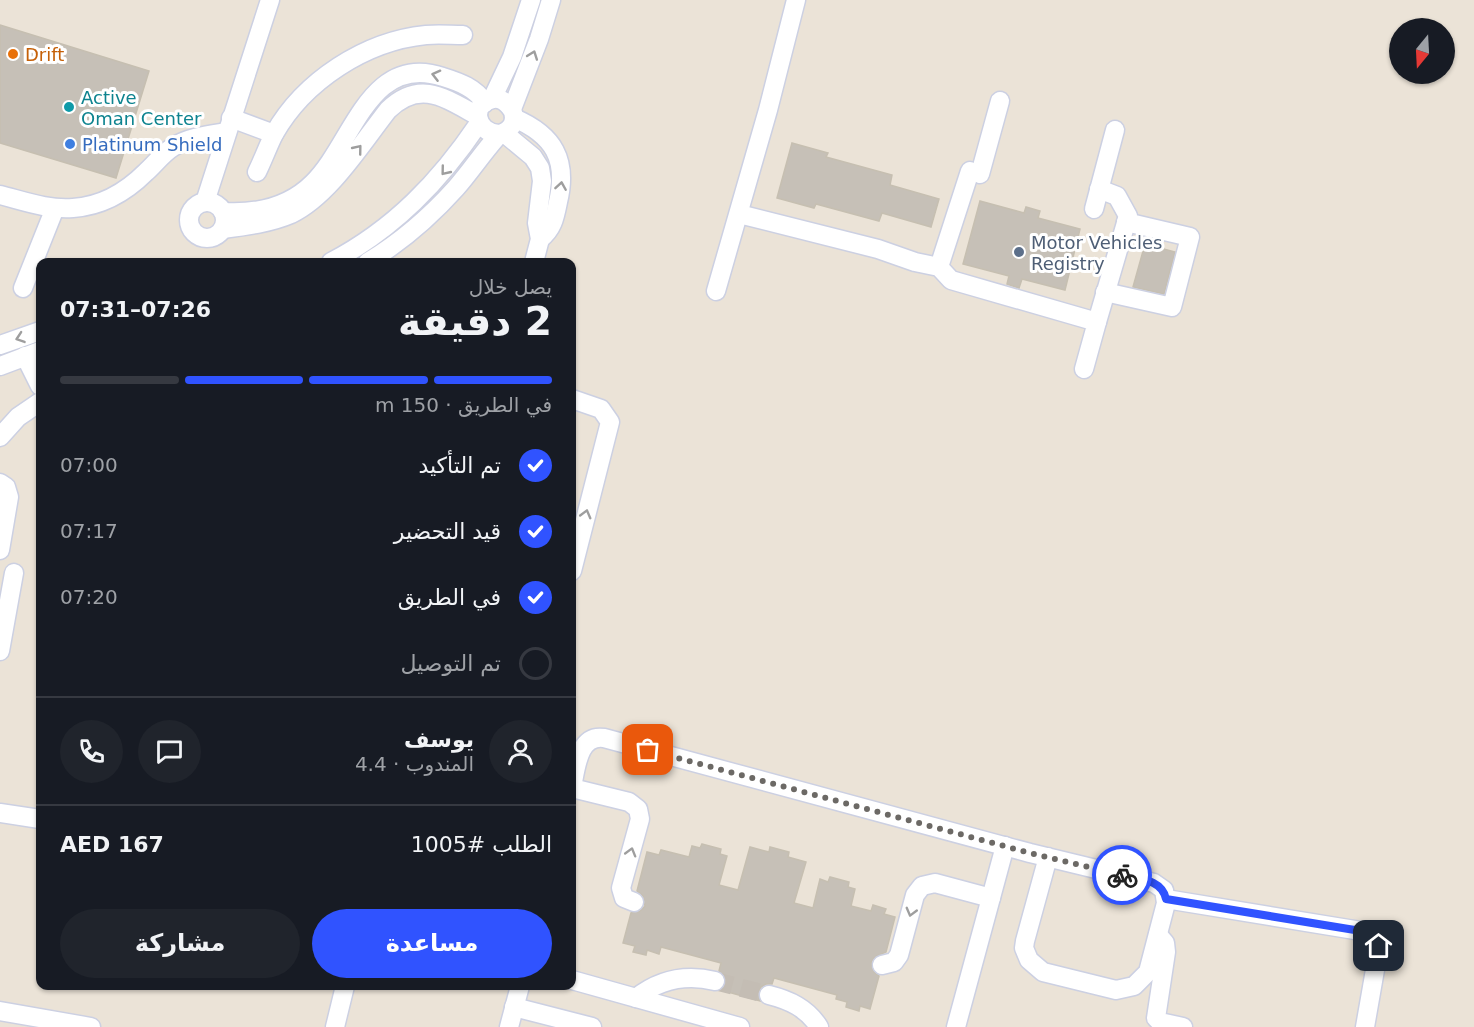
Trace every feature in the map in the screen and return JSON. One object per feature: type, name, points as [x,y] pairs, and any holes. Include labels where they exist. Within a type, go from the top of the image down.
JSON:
[{"type":"lane","points":[[338,258],[391,224],[441,176],[484,110],[512,57],[531,0]]},
{"type":"lane","points":[[374,258],[401,240],[430,215],[507,124],[551,0]]},
{"type":"lane","points":[[716,291],[796,0]]},
{"type":"lane","points":[[205,202],[263,2]]},
{"type":"lane","points":[[257,172],[274,134],[296,104],[323,78],[354,57],[398,41],[425,35],[463,35]]},
{"type":"lane","points":[[223,220],[247,212],[270,209],[299,195],[324,172],[374,94],[386,82],[399,75],[415,72],[430,73],[445,77],[475,91],[484,110],[484,130],[491,134],[507,124],[525,122],[554,148],[561,162],[563,177],[552,226],[540,239],[535,258]]},
{"type":"lane","points":[[484,110],[500,99],[507,103],[507,124]]},
{"type":"lane","points":[[939,267],[1000,101]]},
{"type":"lane","points":[[0,195],[55,208],[74,208],[113,198],[137,180],[171,148],[183,142],[229,125],[274,134]]},
{"type":"lane","points":[[1094,209],[1115,130]]},
{"type":"lane","points":[[1084,369],[1128,216],[1117,196],[1099,189]]},
{"type":"lane","points":[[205,202],[216,204],[223,220],[217,236],[207,239],[193,232],[189,222],[191,211],[205,202]]},
{"type":"lane","points":[[22,288],[55,208]]},
{"type":"lane","points":[[739,214],[939,267],[951,280],[1097,322]]},
{"type":"lane","points":[[1105,292],[1172,307],[1190,237],[1126,222]]},
{"type":"lane","points":[[0,345],[36,332]]},
{"type":"lane","points":[[0,366],[33,353]]},
{"type":"lane","points":[[576,400],[601,409],[610,422],[576,555]]},
{"type":"lane","points":[[0,437],[18,417],[36,405]]},
{"type":"lane","points":[[0,483],[6,487],[9,497],[0,550]]},
{"type":"lane","points":[[0,651],[14,573]]},
{"type":"lane","points":[[576,771],[582,748],[589,741],[599,738],[1005,846],[1154,883],[1164,890],[1166,899],[1148,972],[1140,982],[1129,989],[1116,990],[1037,969],[1029,960],[1024,945],[1048,857]]},
{"type":"lane","points":[[576,788],[629,802],[638,809],[640,819],[621,888],[624,898],[634,902]]},
{"type":"lane","points":[[0,813],[36,818]]},
{"type":"lane","points":[[956,1027],[1005,846]]},
{"type":"lane","points":[[882,965],[894,962],[899,955],[915,895],[922,886],[935,883],[991,898]]},
{"type":"lane","points":[[1166,899],[1374,935],[1379,946],[1365,1027]]},
{"type":"lane","points":[[1158,935],[1165,943],[1166,952],[1155,1011],[1156,1018],[1160,1023],[1183,1027]]},
{"type":"lane","points":[[636,998],[667,980],[689,977],[715,981]]},
{"type":"lane","points":[[576,981],[719,1024],[740,1027]]},
{"type":"lane","points":[[334,1027],[344,990]]},
{"type":"lane","points":[[509,1027],[519,990]]},
{"type":"lane","points":[[769,995],[800,1007],[819,1027]]},
{"type":"lane","points":[[514,1007],[592,1027]]},
{"type":"lane","points":[[0,1011],[47,1023],[91,1027]]},
{"type":"building","name":"Active Oman Center","points":[[0,25],[149,71],[116,178],[0,143]]},
{"type":"building","points":[[792,143],[828,153],[826,157],[892,175],[890,185],[939,199],[931,227],[882,213],[879,221],[816,204],[814,208],[777,198]]},
{"type":"building","points":[[980,201],[1024,213],[1026,207],[1040,211],[1038,218],[1080,229],[1065,290],[1022,279],[1019,288],[1007,284],[1009,276],[963,264]]},
{"type":"building","points":[[1145,244],[1175,252],[1164,294],[1133,287]]},
{"type":"building","points":[[702,844],[721,849],[720,854],[727,856],[719,885],[738,890],[750,847],[769,852],[770,847],[789,852],[788,857],[806,862],[794,903],[813,908],[820,879],[828,882],[830,877],[849,882],[848,887],[855,889],[851,906],[871,911],[873,905],[886,909],[884,914],[895,917],[886,952],[875,957],[871,962],[874,972],[879,976],[870,1009],[860,1006],[859,1011],[846,1007],[847,1002],[836,999],[837,995],[774,978],[772,984],[761,987],[758,993],[760,1001],[721,990],[726,983],[725,977],[719,971],[721,963],[661,947],[659,954],[647,950],[646,955],[633,952],[635,946],[623,943],[631,913],[640,911],[645,906],[643,896],[637,891],[647,852],[659,855],[661,850],[689,857],[692,846],[700,848]]},
{"type":"tunnel","points":[[715,981],[769,995]]},
{"type":"way so far","points":[[648,750],[1030,853],[1122,875]]},
{"type":"place","name":"Drift","points":[[13,54]]},
{"type":"place","name":"Active Oman Center","points":[[69,107]]},
{"type":"place","name":"Platinum Shield","points":[[70,144]]},
{"type":"place","name":"Motor Vehicles Registry","points":[[1019,252]]},
{"type":"route","points":[[1122,875],[1154,883],[1164,890],[1166,899],[1367,932],[1374,935],[1379,946]]}]
